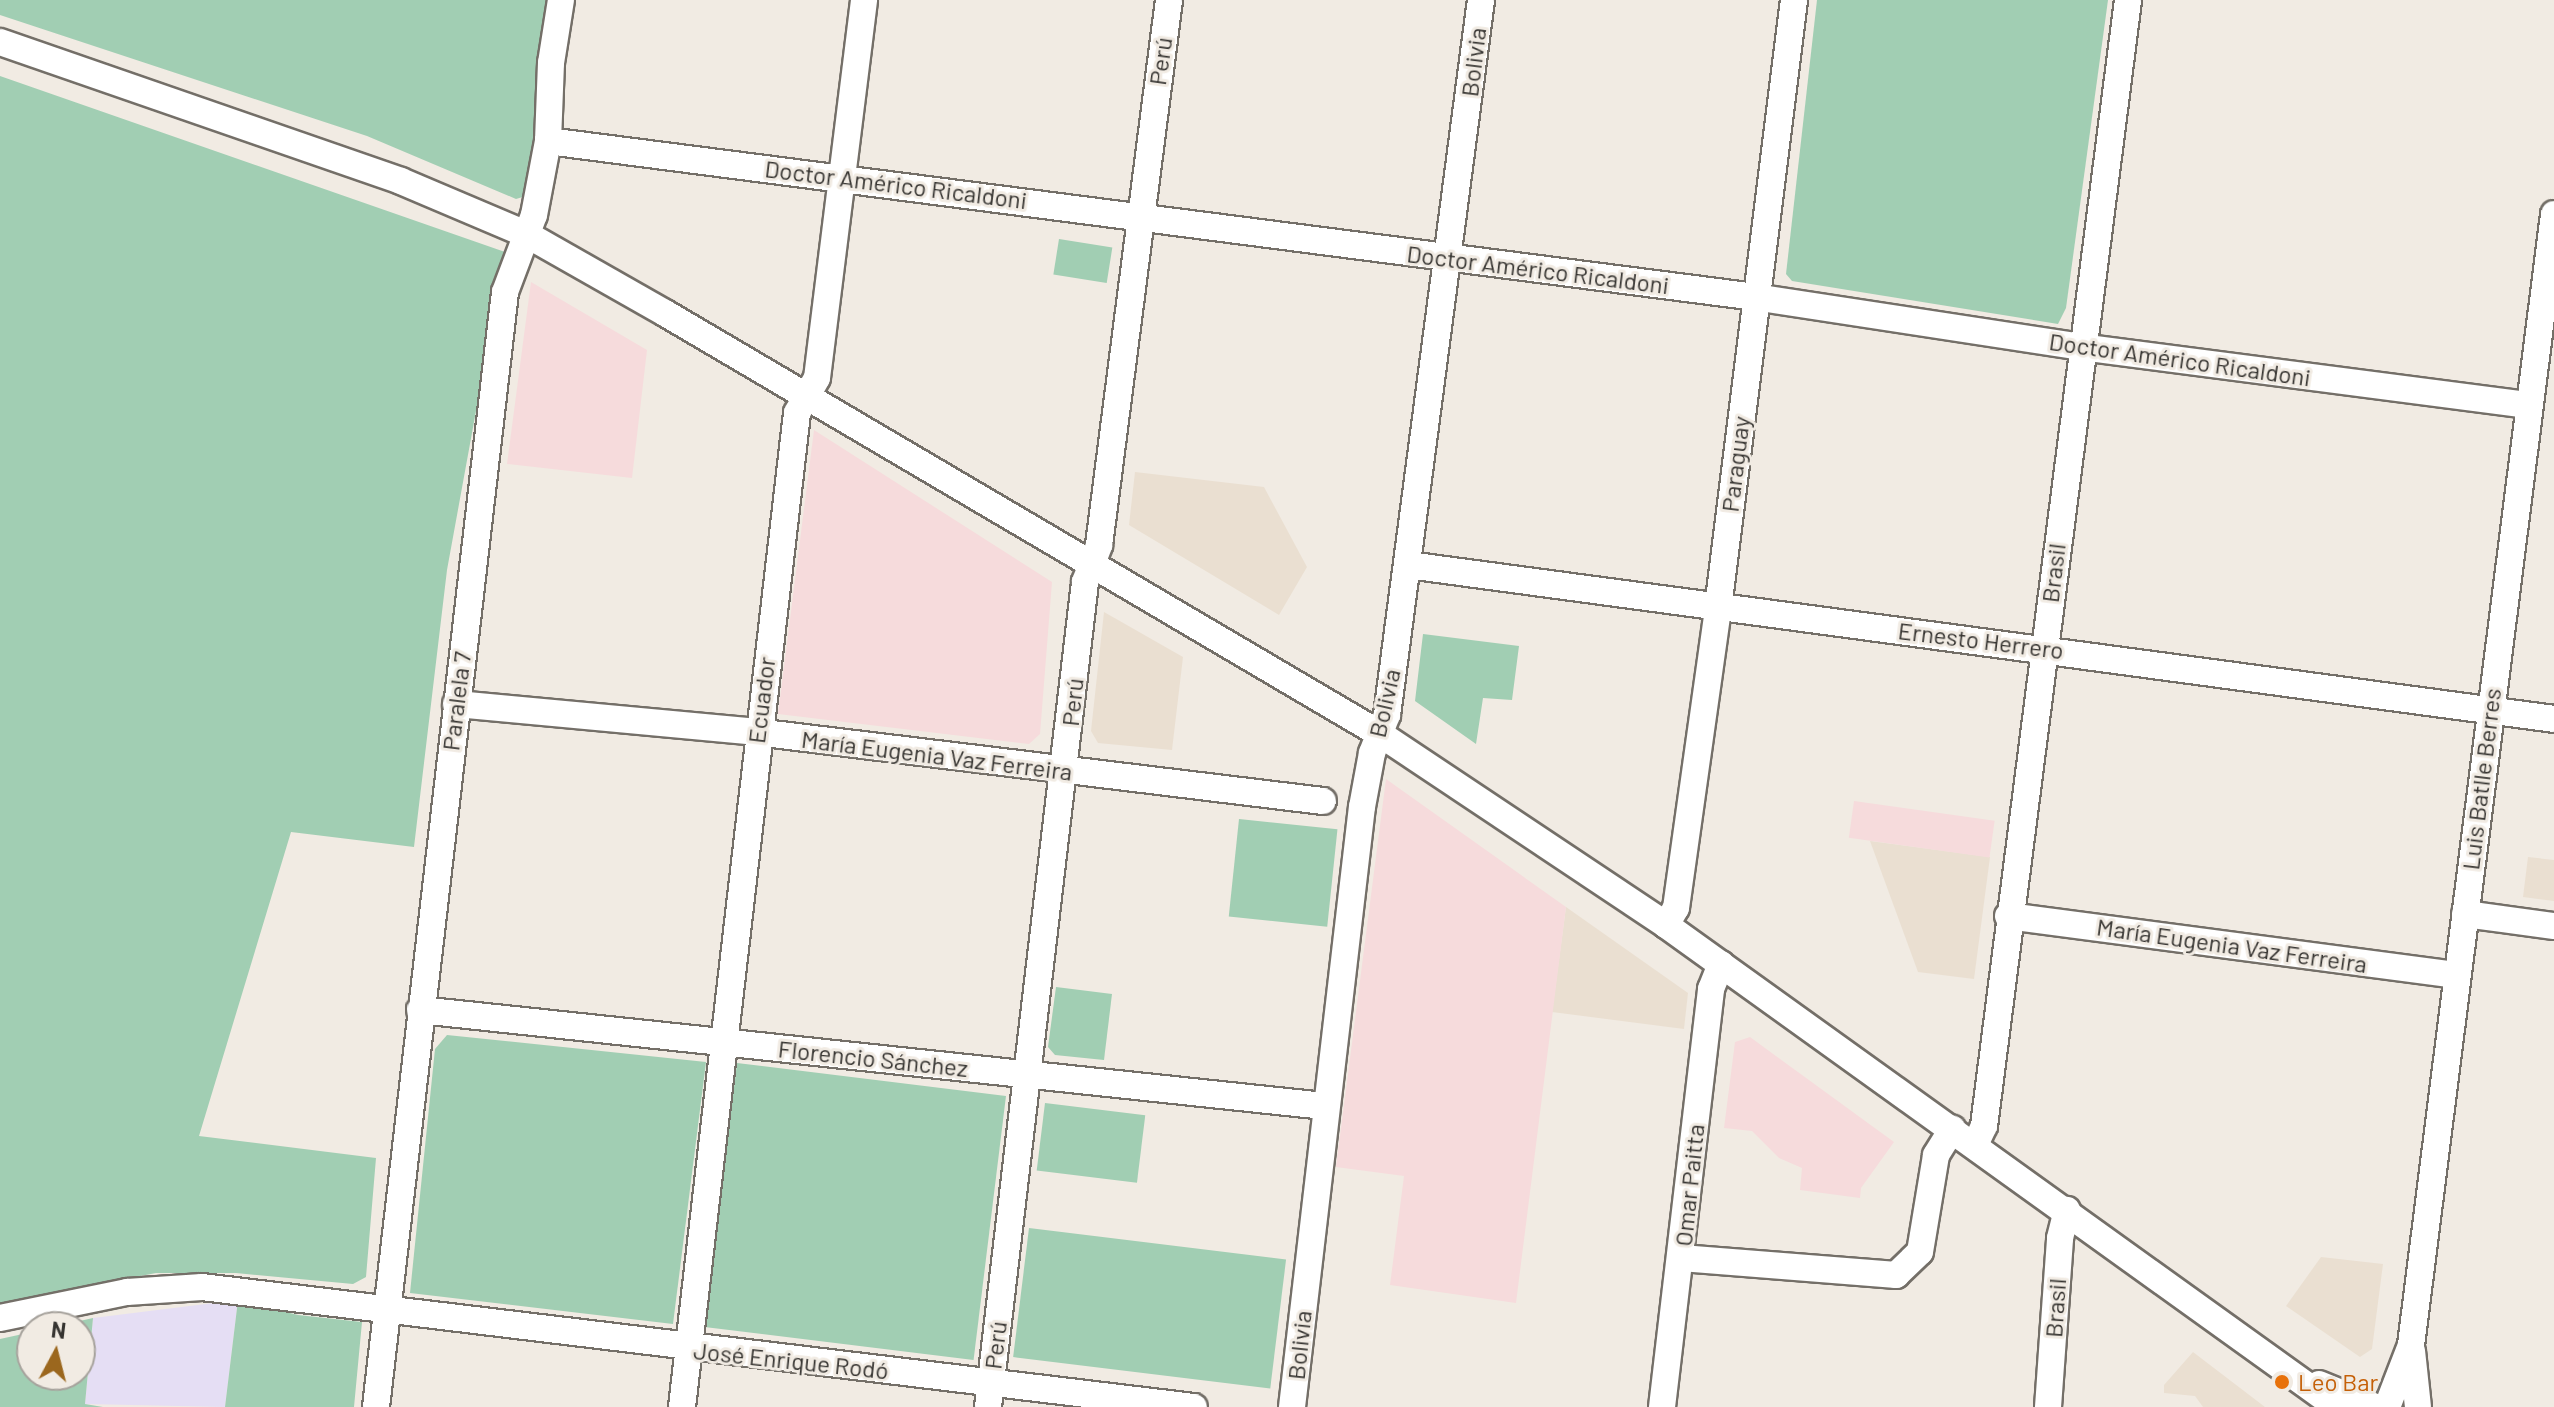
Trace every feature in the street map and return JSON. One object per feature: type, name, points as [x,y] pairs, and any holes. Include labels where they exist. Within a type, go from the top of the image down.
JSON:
[{"type":"street","name":"Paralela 7","points":[[376,1407],[505,292],[526,234],[548,141],[551,63],[561,0]]},
{"type":"street","name":"Ecuador","points":[[682,1407],[726,1042],[756,732],[797,413],[817,378],[864,0]]},
{"type":"street","name":"Perú","points":[[988,1407],[1085,582],[1099,545],[1138,215],[1169,0]]},
{"type":"street","name":"Bolivia","points":[[1292,1407],[1362,807],[1380,734],[1408,565],[1481,0]]},
{"type":"street","name":"Paraguay","points":[[1666,925],[1676,908],[1718,608],[1794,0]]},
{"type":"street","name":"Brasil","points":[[1975,1145],[1984,1126],[2008,916],[2128,0]]},
{"type":"street","points":[[0,42],[401,181],[526,234],[807,396],[1380,734],[1666,925],[2301,1377],[2337,1407]]},
{"type":"street","name":"Doctor Américo Ricaldoni","points":[[548,141],[1755,297],[2081,347],[2527,405]]},
{"type":"street","name":"Luis Batlle Berres","points":[[2418,1407],[2411,1345],[2527,405],[2554,214]]},
{"type":"street","name":"Ernesto Herrero","points":[[1408,565],[1718,608],[2044,648],[2554,719]]},
{"type":"street","name":"María Eugenia Vaz Ferreira","points":[[456,704],[756,732],[1064,772],[1323,801]]},
{"type":"street","points":[[2465,914],[2554,926]]},
{"type":"street","name":"María Eugenia Vaz Ferreira","points":[[2008,916],[2457,975]]},
{"type":"street","name":"Omar Paitta","points":[[1662,1407],[1711,989],[1721,964]]},
{"type":"street","name":"Florencio Sánchez","points":[[420,1010],[1325,1106]]},
{"type":"street","points":[[1681,1258],[1896,1275],[1920,1252],[1936,1155],[1952,1129]]},
{"type":"street","name":"Brasil","points":[[2048,1407],[2060,1238],[2067,1210]]},
{"type":"street","name":"José Enrique Rodó","points":[[0,1318],[127,1292],[202,1287],[689,1350],[991,1380],[1194,1407]]},
{"type":"street","name":"Luis Batlle Berres","points":[[2388,1406],[2411,1345]]},
{"type":"street","points":[[2301,1377],[2388,1406]]},
{"type":"shaded area","points":[[531,282],[647,350],[632,478],[507,464]]},
{"type":"shaded area","points":[[814,430],[1052,582],[1040,734],[1029,744],[778,714]]},
{"type":"shaded area","points":[[1135,472],[1264,487],[1307,567],[1279,615],[1129,525]]},
{"type":"shaded area","points":[[1104,612],[1183,657],[1172,750],[1098,743],[1091,731]]},
{"type":"shaded area","points":[[1386,779],[1566,907],[1516,1303],[1390,1285],[1404,1176],[1336,1167]]},
{"type":"shaded area","points":[[1854,801],[1995,821],[1989,857],[1849,838]]},
{"type":"shaded area","points":[[1870,841],[1990,857],[1974,979],[1918,972]]},
{"type":"shaded area","points":[[2528,857],[2554,860],[2554,901],[2523,897]]},
{"type":"shaded area","points":[[1566,907],[1688,993],[1684,1029],[1552,1012]]},
{"type":"shaded area","points":[[1750,1037],[1894,1142],[1861,1188],[1860,1198],[1800,1190],[1802,1168],[1779,1158],[1752,1131],[1724,1128],[1735,1042]]},
{"type":"shaded area","points":[[2321,1257],[2383,1264],[2372,1349],[2360,1357],[2286,1306]]},
{"type":"shaded area","points":[[238,1300],[225,1407],[85,1404],[86,1391],[96,1391],[96,1318]]},
{"type":"shaded area","points":[[2193,1352],[2265,1407],[2203,1407],[2195,1396],[2164,1393],[2164,1385]]},
{"type":"green space","points":[[0,0],[548,0],[535,160],[526,196],[516,199],[367,136],[0,15]]},
{"type":"green space","points":[[1817,0],[2108,0],[2066,308],[2058,324],[1792,281],[1786,274]]},
{"type":"green space","points":[[0,76],[505,252],[447,570],[414,847],[291,832],[199,1136],[376,1158],[366,1277],[353,1284],[236,1273],[156,1273],[0,1303]]},
{"type":"green space","points":[[1059,239],[1112,247],[1107,283],[1053,275]]},
{"type":"green space","points":[[1423,634],[1519,646],[1512,700],[1483,698],[1476,744],[1415,701]]},
{"type":"green space","points":[[1239,819],[1337,829],[1327,927],[1229,916]]},
{"type":"green space","points":[[1056,987],[1112,994],[1104,1060],[1055,1055],[1048,1047]]},
{"type":"green space","points":[[447,1035],[706,1062],[673,1324],[410,1293],[435,1049]]},
{"type":"green space","points":[[737,1063],[1006,1096],[974,1360],[705,1327]]},
{"type":"green space","points":[[1045,1103],[1145,1115],[1137,1183],[1037,1170]]},
{"type":"green space","points":[[1029,1228],[1286,1260],[1270,1389],[1013,1357]]},
{"type":"green space","points":[[238,1300],[298,1315],[362,1322],[354,1407],[225,1407]]},
{"type":"green space","points":[[16,1336],[16,1391],[86,1391],[85,1404],[103,1407],[0,1407],[0,1339]]},
{"type":"place","name":"Leo Bar","points":[[2282,1382]]}]
